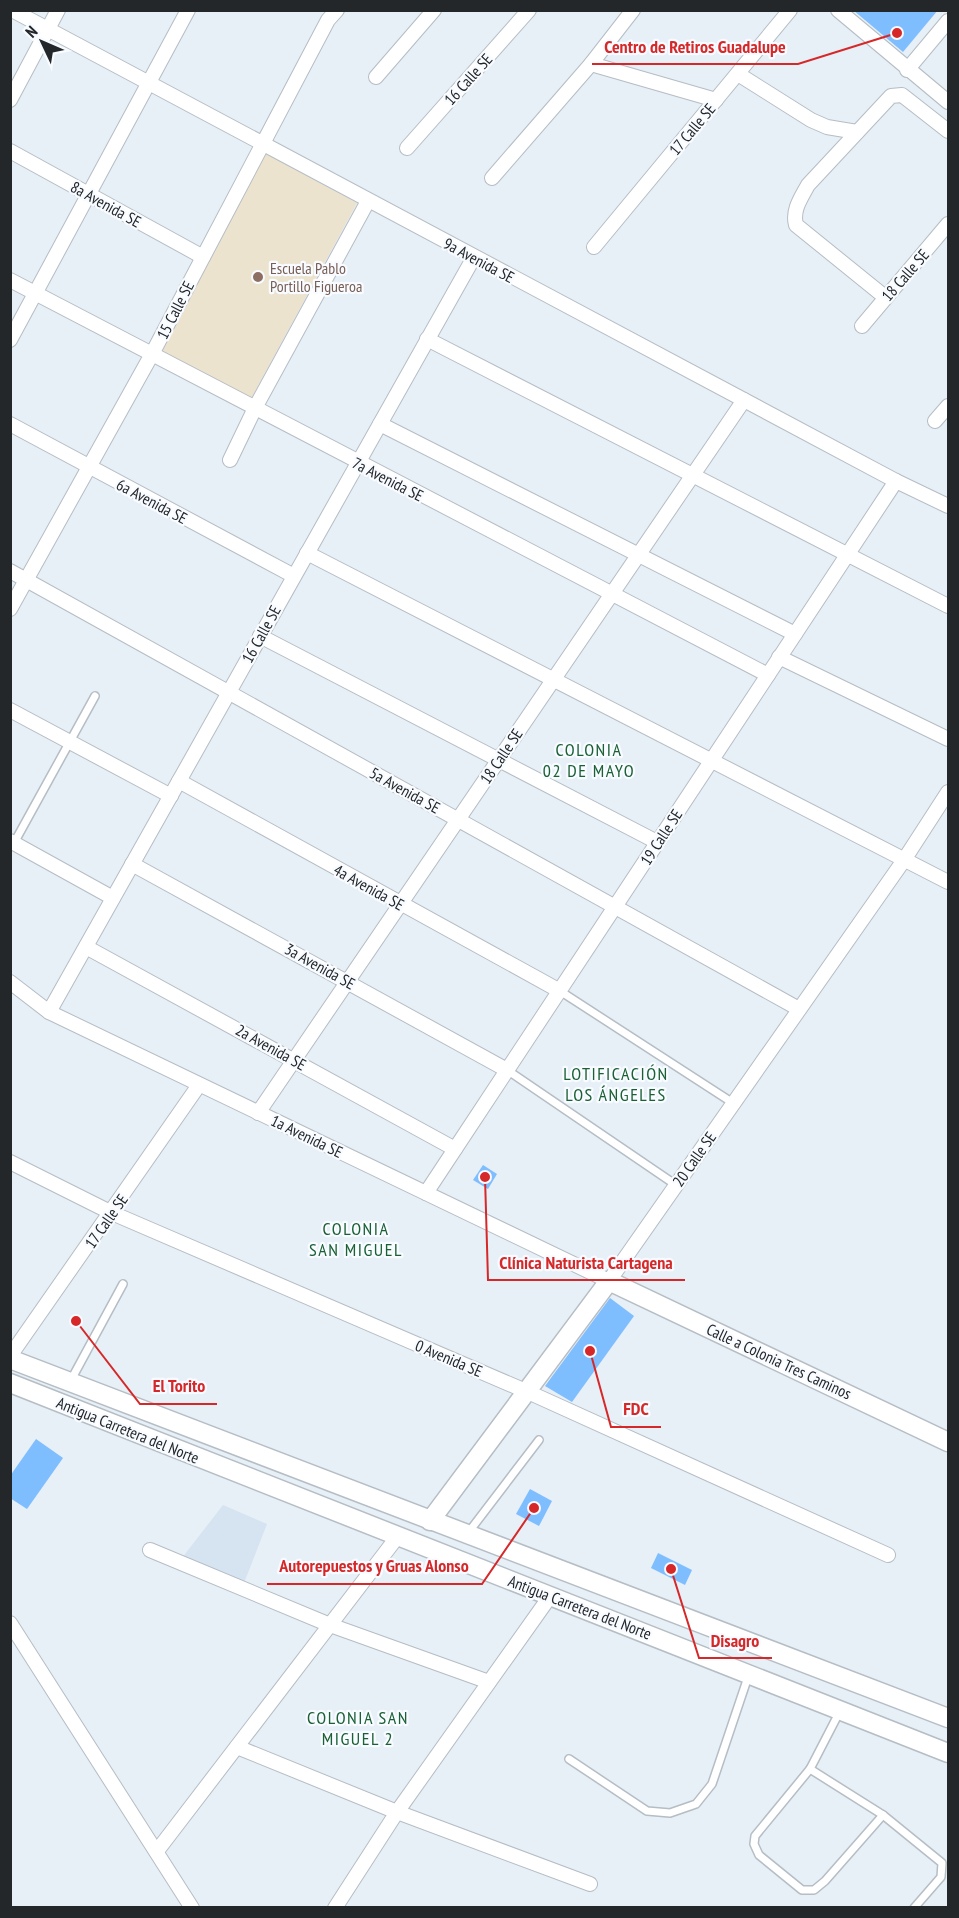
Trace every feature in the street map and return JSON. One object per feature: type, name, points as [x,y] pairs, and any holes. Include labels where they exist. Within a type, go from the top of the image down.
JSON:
[{"type":"main road","name":"20 Calle SE","points":[[430,1521],[609,1281]]},
{"type":"main road","name":"Calle a Colonia Tres Caminos","points":[[609,1281],[948,1442]]},
{"type":"main road","name":"Antigua Carretera del Norte","points":[[10,1357],[466,1535],[948,1718]]},
{"type":"main road","name":"Antigua Carretera del Norte","points":[[10,1383],[948,1753]]},
{"type":"street","name":"9a Avenida SE","points":[[12,10],[896,481],[948,506]]},
{"type":"street","points":[[10,100],[58,10]]},
{"type":"street","points":[[10,340],[188,10]]},
{"type":"street","name":"15 Calle SE","points":[[10,609],[152,354],[328,20],[338,10]]},
{"type":"street","points":[[376,77],[435,10]]},
{"type":"street","name":"16 Calle SE","points":[[407,148],[529,10]]},
{"type":"street","points":[[492,178],[591,64],[633,10]]},
{"type":"street","name":"17 Calle SE","points":[[594,247],[790,10]]},
{"type":"street","points":[[838,10],[948,102]]},
{"type":"street","points":[[907,70],[948,21]]},
{"type":"street","points":[[591,64],[716,100]]},
{"type":"street","points":[[738,74],[811,120],[827,127],[857,132]]},
{"type":"street","points":[[885,297],[796,225],[794,216],[808,185],[857,132],[896,95],[902,95],[948,131]]},
{"type":"street","name":"8a Avenida SE","points":[[10,151],[203,257]]},
{"type":"street","points":[[230,460],[255,408],[368,201]]},
{"type":"street","name":"18 Calle SE","points":[[862,326],[948,224]]},
{"type":"street","name":"16 Calle SE","points":[[49,1012],[474,257]]},
{"type":"street","name":"7a Avenida SE","points":[[10,280],[768,675]]},
{"type":"street","points":[[427,339],[692,476],[849,553],[948,606]]},
{"type":"street","name":"18 Calle SE","points":[[258,1113],[744,400]]},
{"type":"street","points":[[935,421],[948,406]]},
{"type":"street","name":"6a Avenida SE","points":[[10,424],[294,576]]},
{"type":"street","points":[[380,424],[795,633]]},
{"type":"street","name":"19 Calle SE","points":[[426,1193],[896,481]]},
{"type":"street","points":[[307,553],[948,882]]},
{"type":"street","name":"5a Avenida SE","points":[[10,571],[799,1009]]},
{"type":"street","points":[[260,636],[657,843]]},
{"type":"street","points":[[779,657],[948,739]]},
{"type":"street","points":[[10,710],[171,796]]},
{"type":"street","name":"4a Avenida SE","points":[[179,781],[560,991]]},
{"type":"street","name":"20 Calle SE","points":[[609,1281],[904,860],[948,792]]},
{"type":"street","points":[[12,842],[113,898]]},
{"type":"street","name":"3a Avenida SE","points":[[132,864],[507,1070]]},
{"type":"street","name":"2a Avenida SE","points":[[86,947],[455,1149]]},
{"type":"street","name":"1a Avenida SE","points":[[10,982],[49,1012],[609,1281]]},
{"type":"street","name":"17 Calle SE","points":[[10,1357],[199,1086]]},
{"type":"street","name":"0 Avenida SE","points":[[10,1162],[112,1213],[528,1392],[888,1555]]},
{"type":"street","points":[[157,1851],[398,1536]]},
{"type":"street","points":[[150,1550],[330,1625],[489,1682]]},
{"type":"street","points":[[335,1908],[398,1812],[550,1595]]},
{"type":"street","points":[[10,1623],[192,1908]]},
{"type":"street","points":[[237,1747],[398,1812],[590,1884]]},
{"type":"lane","points":[[12,842],[95,696]]},
{"type":"lane","points":[[560,991],[733,1104]]},
{"type":"lane","points":[[507,1070],[676,1185]]},
{"type":"lane","points":[[70,1382],[123,1284]]},
{"type":"lane","points":[[466,1535],[539,1440]]},
{"type":"lane","points":[[569,1760],[648,1811],[670,1813],[696,1804],[712,1784],[749,1674]]},
{"type":"lane","points":[[840,1710],[810,1768],[755,1836],[754,1844],[759,1855],[802,1890],[814,1890],[825,1881],[883,1815]]},
{"type":"lane","points":[[810,1768],[883,1815],[942,1863],[941,1877],[914,1908]]},
{"type":"shaded area","name":"Escuela Pablo Portillo Figueroa","points":[[264,152],[357,203],[251,399],[161,351]]},
{"type":"shaded area","points":[[223,1505],[267,1524],[244,1583],[182,1558]]},
{"type":"building","points":[[853,10],[938,10],[903,52]]},
{"type":"building","points":[[483,1165],[497,1174],[488,1189],[473,1180]]},
{"type":"building","points":[[610,1298],[634,1316],[572,1402],[545,1386]]},
{"type":"building","points":[[36,1439],[63,1458],[27,1509],[10,1498],[10,1476]]},
{"type":"building","points":[[530,1489],[552,1501],[539,1526],[516,1514]]},
{"type":"building","points":[[658,1553],[692,1570],[685,1585],[651,1568]]},
{"type":"place","name":"Centro de Retiros Guadalupe","points":[[897,33]]},
{"type":"place","name":"Escuela Pablo Portillo Figueroa","points":[[258,277]]},
{"type":"place","name":"Clínica Naturista Cartagena","points":[[485,1177]]},
{"type":"place","name":"El Torito","points":[[76,1321]]},
{"type":"place","name":"FDC","points":[[590,1351]]},
{"type":"place","name":"Autorepuestos y Gruas Alonso","points":[[534,1508]]},
{"type":"place","name":"Disagro","points":[[671,1569]]},
{"type":"district","name":"COLONIA 02 DE MAYO","points":[[589,759]]},
{"type":"district","name":"LOTIFICACIÓN LOS ÁNGELES","points":[[616,1083]]},
{"type":"district","name":"COLONIA SAN MIGUEL","points":[[356,1238]]},
{"type":"district","name":"COLONIA SAN MIGUEL 2","points":[[358,1727]]}]
